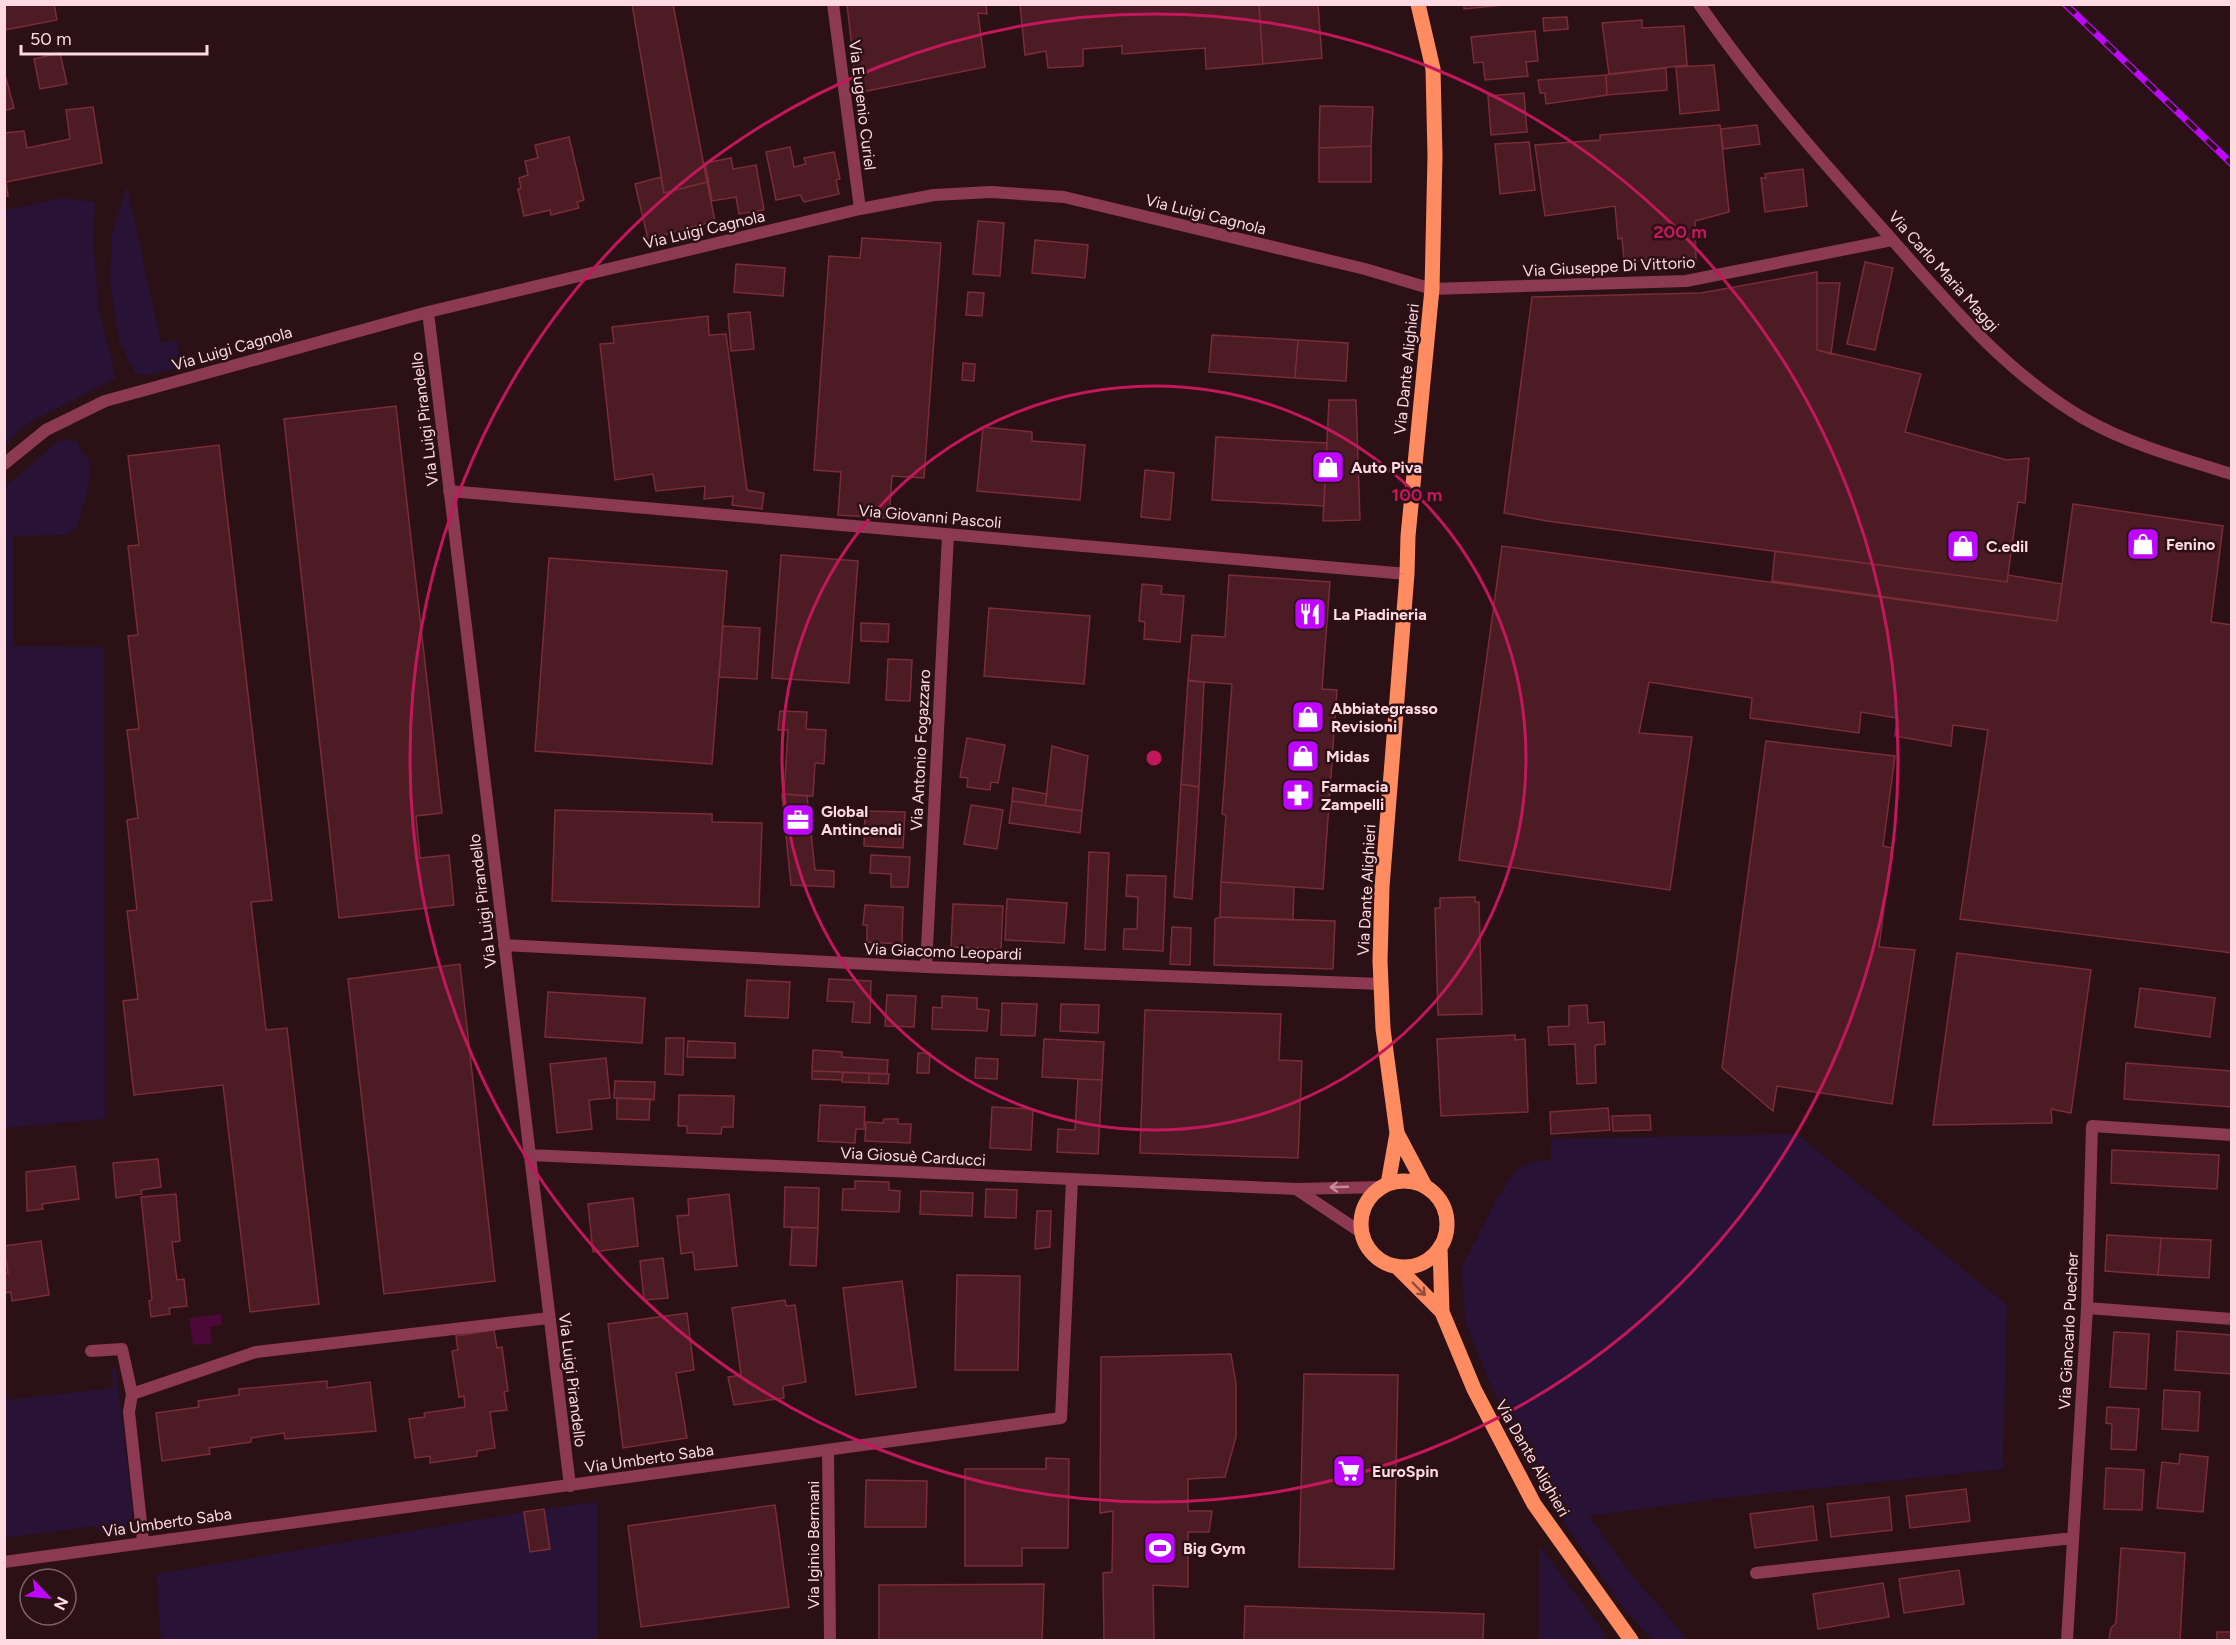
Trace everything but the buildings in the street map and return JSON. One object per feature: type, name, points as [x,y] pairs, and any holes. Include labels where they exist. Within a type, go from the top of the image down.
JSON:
[{"type":"main road","name":"Via Dante Alighieri","points":[[1418,4],[1433,69],[1435,103],[1432,289],[1408,536],[1407,574],[1382,887],[1381,984],[1383,1029],[1397,1133],[1425,1186]]},
{"type":"main road","name":"Via Dante Alighieri","points":[[1385,1185],[1397,1133]]},
{"type":"main road","points":[[1409,1181],[1425,1186],[1435,1193],[1444,1208],[1446,1234],[1440,1248],[1430,1258],[1417,1265],[1396,1266],[1377,1257],[1368,1246],[1362,1233],[1365,1206],[1385,1185],[1409,1181]]},
{"type":"main road","name":"Via Dante Alighieri","points":[[1440,1248],[1442,1312],[1474,1389],[1504,1451],[1534,1503],[1631,1641]]},
{"type":"main road","name":"Via Dante Alighieri","points":[[1396,1266],[1442,1312]]},
{"type":"main road","points":[[1613,1617],[1615,1641]]},
{"type":"street","name":"Via Eugenio Curiel","points":[[834,4],[860,209]]},
{"type":"street","name":"Via Carlo Maria Maggi","points":[[1699,4],[1806,144],[1971,329],[2016,371],[2049,396],[2103,428],[2182,459],[2232,474]]},
{"type":"street","name":"Via Luigi Cagnola","points":[[4,464],[46,430],[105,401],[428,312],[860,209],[934,195],[991,192],[1064,197],[1365,269],[1432,289]]},
{"type":"street","name":"Via Giuseppe Di Vittorio","points":[[1432,289],[1686,281],[1892,240]]},
{"type":"street","name":"Via Luigi Pirandello","points":[[428,312],[570,1486]]},
{"type":"street","name":"Via Giovanni Pascoli","points":[[449,491],[1407,574]]},
{"type":"street","name":"Via Antonio Fogazzaro","points":[[926,967],[948,534]]},
{"type":"street","name":"Via Giacomo Leopardi","points":[[504,945],[926,967],[1381,984]]},
{"type":"street","name":"Via Giancarlo Puecher","points":[[2067,1641],[2087,1308],[2092,1126],[2232,1135]]},
{"type":"street","name":"Via Giosuè Carducci","points":[[529,1155],[1296,1189],[1385,1185]]},
{"type":"street","name":"Via Umberto Saba","points":[[4,1562],[143,1541],[570,1486],[1061,1418],[1072,1179]]},
{"type":"street","points":[[1296,1189],[1362,1233]]},
{"type":"street","points":[[2087,1308],[2232,1319]]},
{"type":"street","points":[[132,1394],[256,1352],[549,1318]]},
{"type":"street","points":[[92,1351],[122,1349],[132,1394],[129,1412],[143,1541]]},
{"type":"street","name":"Via Iginio Bermani","points":[[828,1450],[830,1641]]},
{"type":"street","points":[[1756,1573],[2073,1538]]},
{"type":"shaded area","points":[[127,185],[161,343],[177,339],[182,367],[148,375],[135,373],[119,341],[110,282],[112,234]]},
{"type":"shaded area","points":[[63,198],[95,202],[93,241],[99,309],[116,378],[25,425],[5,445],[5,210]]},
{"type":"shaded area","points":[[59,440],[76,441],[91,464],[87,494],[77,527],[67,535],[13,536],[13,646],[104,647],[105,1119],[5,1128],[5,487]]},
{"type":"shaded area","points":[[1797,1134],[2007,1305],[2003,1469],[1724,1498],[1589,1516],[1630,1573],[1688,1640],[1653,1640],[1627,1613],[1552,1505],[1492,1388],[1466,1325],[1461,1268],[1497,1198],[1518,1167],[1536,1161],[1551,1160],[1551,1139]]},
{"type":"shaded area","points":[[221,1314],[222,1325],[210,1327],[212,1343],[193,1345],[189,1318]]},
{"type":"shaded area","points":[[116,1368],[133,1512],[127,1529],[103,1534],[95,1526],[5,1538],[5,1376],[7,1400],[113,1388],[112,1369]]},
{"type":"shaded area","points":[[597,1502],[597,1640],[161,1640],[156,1574],[524,1512],[530,1552],[549,1549],[544,1509]]},
{"type":"shaded area","points":[[1539,1545],[1603,1631],[1606,1640],[1539,1640]]},
{"type":"railway","points":[[2065,4],[2232,164]]},
{"type":"place","name":"Auto Piva","points":[[1328,467]]},
{"type":"place","name":"Fenino","points":[[2143,544]]},
{"type":"place","name":"C.edil","points":[[1963,546]]},
{"type":"place","name":"La Piadineria","points":[[1310,614]]},
{"type":"place","name":"Abbiategrasso Revisioni","points":[[1308,717]]},
{"type":"place","name":"Midas","points":[[1303,756]]},
{"type":"place","name":"Farmacia Zampelli","points":[[1298,795]]},
{"type":"place","name":"Global Antincendi","points":[[798,820]]},
{"type":"place","name":"EuroSpin","points":[[1349,1471]]},
{"type":"place","name":"Big Gym","points":[[1160,1548]]}]
